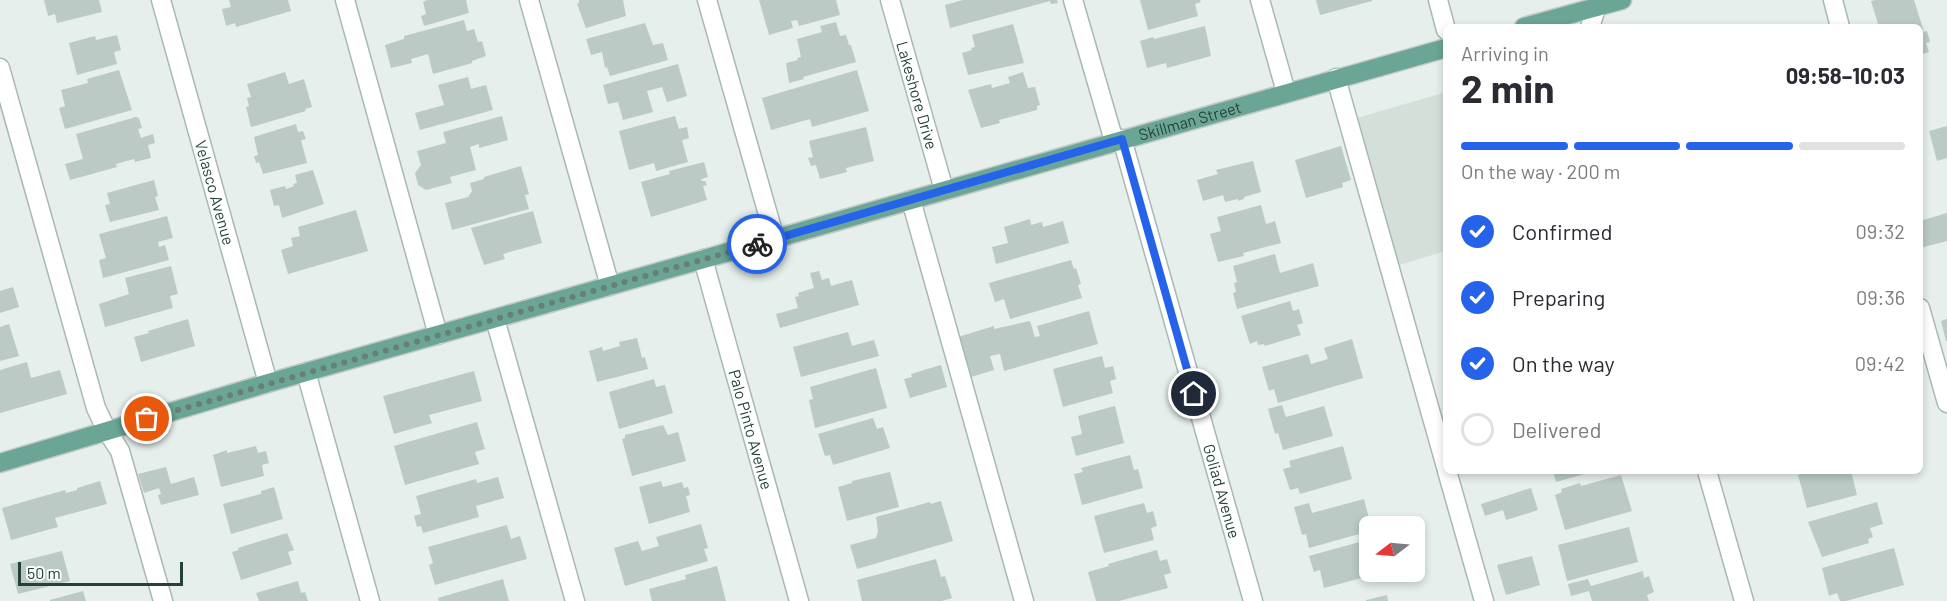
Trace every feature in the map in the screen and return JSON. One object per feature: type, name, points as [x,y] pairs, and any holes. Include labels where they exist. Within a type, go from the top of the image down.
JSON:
[{"type":"main road","points":[[1533,24],[1598,3],[1622,0]]},
{"type":"main road","name":"Skillman Street","points":[[0,463],[306,372],[1443,49]]},
{"type":"street","name":"Velasco Avenue","points":[[161,0],[268,383]]},
{"type":"street","points":[[345,0],[438,335]]},
{"type":"street","points":[[529,0],[610,286]]},
{"type":"street","points":[[707,0],[775,239]]},
{"type":"street","name":"Lakeshore Drive","points":[[890,0],[944,190]]},
{"type":"street","name":"Goliad Avenue","points":[[1073,0],[1118,140],[1253,601]]},
{"type":"street","points":[[1260,0],[1286,92]]},
{"type":"street","points":[[1438,0],[1444,24]]},
{"type":"street","points":[[1833,0],[1839,24]]},
{"type":"street","points":[[1591,24],[1598,3]]},
{"type":"street","points":[[0,68],[93,397],[107,431],[120,451],[163,601]]},
{"type":"street","points":[[1336,78],[1443,456]]},
{"type":"street","points":[[911,200],[1024,601]]},
{"type":"street","name":"Palo Pinto Avenue","points":[[703,259],[799,601]]},
{"type":"street","points":[[495,319],[574,601]]},
{"type":"street","points":[[1923,319],[1947,403]]},
{"type":"street","points":[[306,372],[370,601]]},
{"type":"street","points":[[1448,474],[1484,601]]},
{"type":"street","points":[[1708,474],[1744,601]]},
{"type":"shaded area","points":[[1443,93],[1443,252],[1399,265],[1357,118]]},
{"type":"building","points":[[44,0],[99,0],[102,12],[57,23],[55,14],[48,16]]},
{"type":"building","points":[[229,0],[288,0],[291,11],[236,27],[235,23],[226,26],[222,9],[231,7]]},
{"type":"building","points":[[427,0],[466,0],[469,13],[424,26],[421,16],[426,14],[423,2]]},
{"type":"building","points":[[579,0],[623,0],[626,16],[586,28],[577,4]]},
{"type":"building","points":[[759,0],[836,0],[840,15],[799,26],[797,20],[791,21],[793,28],[769,35]]},
{"type":"building","points":[[963,0],[1057,0],[1058,3],[1051,4],[1050,1],[950,28],[945,5]]},
{"type":"building","points":[[1140,0],[1200,0],[1201,2],[1195,4],[1198,16],[1148,30]]},
{"type":"building","points":[[1316,0],[1372,0],[1372,1],[1320,15]]},
{"type":"building","points":[[1914,0],[1922,24],[1878,24],[1871,1]]},
{"type":"building","points":[[464,20],[467,31],[474,29],[478,42],[482,41],[486,56],[472,63],[433,74],[428,54],[411,59],[412,63],[391,68],[385,45],[404,39],[404,36]]},
{"type":"building","points":[[836,22],[840,36],[846,35],[851,45],[856,62],[789,83],[786,63],[801,57],[797,39],[822,32],[820,26]]},
{"type":"building","points":[[645,23],[653,45],[663,43],[668,60],[610,76],[607,67],[605,68],[602,52],[591,55],[586,39]]},
{"type":"building","points":[[1013,24],[1024,63],[968,75],[962,53],[975,47],[972,35]]},
{"type":"building","points":[[1205,26],[1211,56],[1167,68],[1166,63],[1147,68],[1140,41]]},
{"type":"building","points":[[1923,29],[1924,32],[1927,31],[1930,42],[1926,43],[1929,52],[1923,54]]},
{"type":"building","points":[[117,35],[121,50],[114,52],[117,64],[77,75],[69,43],[95,36],[96,40]]},
{"type":"building","points":[[678,64],[687,96],[667,102],[662,87],[647,91],[653,112],[623,120],[618,102],[608,104],[603,85]]},
{"type":"building","points":[[119,70],[132,110],[65,129],[59,108],[65,106],[61,90],[88,83],[87,79]]},
{"type":"building","points":[[857,70],[869,111],[812,127],[810,119],[771,130],[762,98]]},
{"type":"building","points":[[285,72],[289,84],[304,79],[312,107],[305,109],[306,111],[251,127],[246,107],[249,106],[247,98],[251,97],[247,84]]},
{"type":"building","points":[[1023,72],[1028,88],[1035,87],[1040,105],[1037,106],[1037,110],[999,120],[1000,123],[981,128],[968,90],[991,84],[992,88],[1010,83],[1008,77]]},
{"type":"building","points":[[468,77],[471,89],[486,85],[493,110],[420,130],[415,113],[444,105],[438,85]]},
{"type":"building","points":[[502,116],[508,140],[479,148],[479,144],[470,147],[476,170],[450,177],[452,183],[426,190],[418,185],[415,173],[421,165],[417,151],[446,143],[443,132]]},
{"type":"building","points":[[675,116],[679,129],[687,127],[689,138],[682,140],[688,162],[656,171],[654,163],[629,170],[619,131]]},
{"type":"building","points":[[139,118],[142,128],[138,129],[141,138],[153,134],[155,143],[148,145],[151,158],[135,162],[134,159],[116,164],[117,167],[70,180],[65,164],[83,159],[76,134]]},
{"type":"building","points":[[296,124],[298,132],[303,131],[306,139],[301,140],[307,163],[263,174],[254,156],[258,155],[254,137]]},
{"type":"building","points":[[1947,126],[1947,158],[1937,161],[1929,131]]},
{"type":"building","points":[[866,127],[874,161],[846,168],[847,172],[820,179],[816,165],[811,166],[808,158],[813,157],[809,141]]},
{"type":"building","points":[[1341,146],[1351,180],[1342,183],[1343,187],[1306,198],[1295,160]]},
{"type":"building","points":[[1253,161],[1261,192],[1238,201],[1238,199],[1225,202],[1223,195],[1203,201],[1197,180],[1218,174],[1216,170]]},
{"type":"building","points":[[704,162],[708,177],[701,179],[707,185],[703,186],[707,200],[651,217],[641,182],[670,174],[669,171]]},
{"type":"building","points":[[521,166],[529,194],[525,195],[529,209],[452,230],[445,203],[468,197],[472,191],[470,183]]},
{"type":"building","points":[[313,170],[324,204],[282,218],[279,205],[274,206],[270,190],[294,186],[293,184],[297,183],[295,175]]},
{"type":"building","points":[[154,180],[158,196],[155,197],[159,210],[110,222],[105,205],[110,204],[107,193]]},
{"type":"building","points":[[1261,205],[1266,224],[1275,221],[1281,243],[1218,262],[1210,234],[1221,231],[1217,217]]},
{"type":"building","points":[[356,210],[368,251],[288,274],[281,250],[293,246],[291,238],[300,236],[298,227]]},
{"type":"building","points":[[533,211],[542,243],[503,254],[505,259],[484,265],[471,228]]},
{"type":"building","points":[[1947,213],[1947,241],[1923,247],[1923,220]]},
{"type":"building","points":[[167,216],[173,238],[158,242],[159,247],[165,245],[169,260],[103,278],[99,260],[106,258],[99,234]]},
{"type":"building","points":[[1030,219],[1031,225],[1042,222],[1043,227],[1063,221],[1069,243],[996,264],[992,247],[1008,243],[1004,227]]},
{"type":"building","points":[[1275,254],[1280,273],[1313,263],[1319,286],[1237,309],[1233,293],[1236,292],[1234,283],[1237,282],[1233,266]]},
{"type":"building","points":[[1071,260],[1081,284],[1078,285],[1082,298],[1010,319],[1004,299],[995,302],[989,283]]},
{"type":"building","points":[[171,266],[178,294],[170,296],[173,308],[105,327],[99,304],[129,294],[125,278]]},
{"type":"building","points":[[819,271],[822,280],[829,278],[831,286],[852,280],[859,305],[780,328],[776,314],[798,308],[795,297],[799,296],[798,293],[814,288],[810,273]]},
{"type":"building","points":[[13,287],[19,307],[0,313],[0,291]]},
{"type":"building","points":[[1290,301],[1293,311],[1299,309],[1303,323],[1297,325],[1301,335],[1265,346],[1264,344],[1258,345],[1257,341],[1250,344],[1241,316]]},
{"type":"building","points":[[1089,311],[1098,344],[1004,371],[1000,354],[990,356],[994,370],[971,377],[958,337],[994,326],[994,329],[1030,321],[1035,337],[1040,336],[1037,326]]},
{"type":"building","points":[[188,319],[195,346],[141,362],[134,337]]},
{"type":"building","points":[[1947,319],[1947,341],[1946,341],[1941,321]]},
{"type":"building","points":[[9,324],[19,356],[0,361],[0,327]]},
{"type":"building","points":[[848,332],[852,346],[874,340],[879,356],[801,377],[793,347]]},
{"type":"building","points":[[637,338],[642,358],[645,357],[648,369],[597,382],[589,351],[602,347],[603,351],[620,346],[619,342]]},
{"type":"building","points":[[1352,339],[1363,378],[1278,403],[1274,389],[1269,391],[1262,367],[1308,354],[1311,364],[1328,359],[1324,348]]},
{"type":"building","points":[[1102,356],[1105,368],[1113,366],[1116,379],[1110,381],[1113,393],[1063,407],[1053,369]]},
{"type":"building","points":[[27,362],[31,378],[60,370],[67,394],[0,413],[0,370]]},
{"type":"building","points":[[941,365],[947,387],[910,398],[904,379],[912,377],[911,374]]},
{"type":"building","points":[[876,368],[887,408],[815,428],[809,400],[813,399],[810,387]]},
{"type":"building","points":[[474,371],[482,401],[429,415],[432,423],[394,434],[383,396]]},
{"type":"building","points":[[654,379],[656,387],[665,385],[673,413],[619,429],[609,392]]},
{"type":"building","points":[[1282,405],[1286,417],[1324,406],[1333,436],[1283,450],[1278,433],[1275,434],[1268,409]]},
{"type":"building","points":[[1115,406],[1124,443],[1076,456],[1071,437],[1082,434],[1078,416]]},
{"type":"building","points":[[873,418],[877,429],[883,427],[890,448],[833,465],[830,455],[825,456],[818,434]]},
{"type":"building","points":[[477,422],[485,449],[475,452],[479,464],[405,485],[394,446]]},
{"type":"building","points":[[663,425],[668,435],[678,432],[686,461],[632,476],[622,439],[625,435]]},
{"type":"building","points":[[256,446],[258,453],[266,451],[269,463],[262,465],[264,476],[221,487],[213,455],[227,450],[227,453]]},
{"type":"building","points":[[1343,446],[1352,479],[1300,494],[1298,488],[1290,490],[1283,469],[1291,467],[1289,461]]},
{"type":"building","points":[[1130,455],[1134,470],[1138,469],[1143,488],[1082,505],[1074,474],[1083,472],[1081,468]]},
{"type":"building","points":[[166,467],[171,484],[194,477],[199,495],[161,505],[158,495],[161,494],[159,488],[144,493],[138,474]]},
{"type":"building","points":[[890,472],[899,507],[847,521],[838,487],[852,483],[852,481]]},
{"type":"building","points":[[1554,474],[1585,474],[1556,482]]},
{"type":"building","points":[[1852,474],[1857,495],[1807,508],[1798,475]]},
{"type":"building","points":[[1621,475],[1632,511],[1565,530],[1555,495],[1562,492],[1561,489]]},
{"type":"building","points":[[498,477],[504,498],[476,506],[479,517],[423,533],[421,526],[417,527],[414,516],[421,514],[416,496],[476,479],[477,483]]},
{"type":"building","points":[[100,481],[107,504],[55,518],[58,527],[11,540],[2,508],[65,490],[66,493],[77,490],[77,488]]},
{"type":"building","points":[[661,481],[663,487],[682,482],[684,488],[688,487],[690,495],[686,496],[690,512],[649,524],[639,487]]},
{"type":"building","points":[[274,487],[283,519],[231,534],[223,504],[261,494],[261,491]]},
{"type":"building","points":[[1531,488],[1538,510],[1506,520],[1503,510],[1485,516],[1481,504]]},
{"type":"building","points":[[1364,499],[1368,516],[1359,516],[1359,534],[1309,548],[1306,534],[1302,535],[1294,507],[1309,503],[1312,513]]},
{"type":"building","points":[[941,501],[953,541],[857,569],[850,545],[876,538],[878,531],[876,517]]},
{"type":"building","points":[[1877,502],[1883,524],[1870,528],[1873,537],[1868,539],[1869,543],[1822,557],[1808,522]]},
{"type":"building","points":[[1144,503],[1147,513],[1153,511],[1157,526],[1151,528],[1154,540],[1104,553],[1094,516]]},
{"type":"building","points":[[701,524],[708,548],[704,549],[708,561],[625,586],[614,548],[638,541],[642,551],[659,546],[656,537]]},
{"type":"building","points":[[507,525],[511,539],[520,536],[527,559],[435,585],[429,565],[433,563],[428,547]]},
{"type":"building","points":[[1629,527],[1638,562],[1567,581],[1558,545]]},
{"type":"building","points":[[287,533],[294,550],[288,552],[292,564],[241,580],[232,552],[239,550],[238,548]]},
{"type":"building","points":[[1359,542],[1359,579],[1324,588],[1320,570],[1314,572],[1309,556]]},
{"type":"building","points":[[1894,548],[1904,585],[1846,601],[1840,601],[1837,593],[1829,596],[1822,568]]},
{"type":"building","points":[[1157,550],[1160,561],[1167,559],[1171,573],[1164,575],[1168,588],[1119,601],[1096,601],[1088,572]]},
{"type":"building","points":[[62,551],[70,581],[18,594],[10,564]]},
{"type":"building","points":[[1532,556],[1540,585],[1506,595],[1497,565]]},
{"type":"building","points":[[936,559],[941,577],[945,576],[952,598],[942,601],[862,601],[857,580]]},
{"type":"building","points":[[717,566],[726,601],[652,601],[649,589],[686,579],[685,575]]},
{"type":"building","points":[[1643,571],[1644,578],[1649,576],[1654,592],[1647,595],[1649,601],[1592,601],[1589,591],[1571,596],[1568,584],[1588,579],[1591,586]]},
{"type":"building","points":[[503,579],[509,601],[439,601],[438,598]]},
{"type":"building","points":[[298,581],[301,593],[305,592],[308,601],[259,601],[256,593]]},
{"type":"building","points":[[83,591],[86,601],[50,601],[50,600]]},
{"type":"building","points":[[1387,595],[1388,601],[1366,601],[1366,600]]},
{"type":"way so far","points":[[147,419],[757,244]]},
{"type":"route","points":[[757,244],[1122,139],[1194,394]]}]
